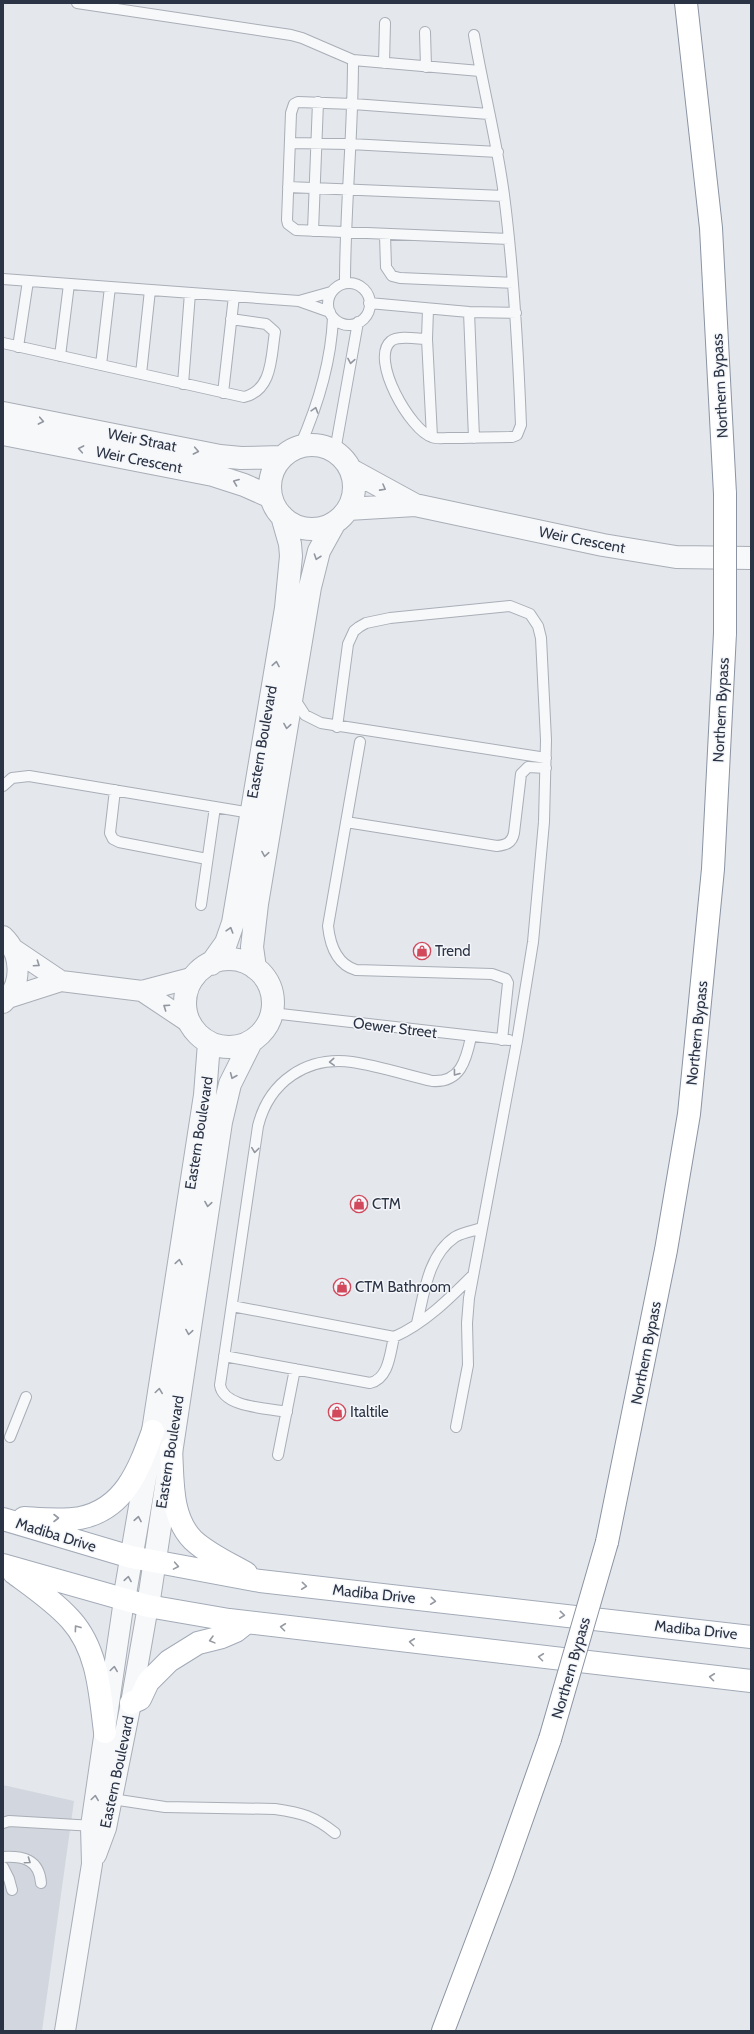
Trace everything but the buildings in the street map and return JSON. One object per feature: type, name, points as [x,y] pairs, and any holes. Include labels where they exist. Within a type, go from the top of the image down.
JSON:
[{"type":"main road","name":"Northern Bypass","points":[[443,2031],[502,1875],[550,1739],[607,1542],[664,1258],[689,1114],[713,869],[725,634],[725,494],[711,228],[686,3]]},
{"type":"main road","points":[[3,1518],[79,1518],[104,1508],[122,1495],[134,1477],[153,1431]]},
{"type":"main road","points":[[171,1449],[175,1503],[180,1520],[186,1531],[192,1539],[208,1551],[260,1581]]},
{"type":"main road","name":"Madiba Drive","points":[[3,1518],[131,1557],[260,1581],[751,1637]]},
{"type":"main road","points":[[3,1565],[148,1606],[246,1622],[751,1681]]},
{"type":"main road","points":[[3,1565],[55,1605],[71,1620],[82,1635],[91,1654],[97,1677],[105,1732]]},
{"type":"main road","points":[[131,1704],[140,1699],[148,1682],[168,1661],[198,1643],[222,1637],[236,1631],[246,1622]]},
{"type":"street","name":"Weir Straat","points":[[3,413],[220,456],[241,458],[282,457]]},
{"type":"street","name":"Weir Crescent","points":[[3,434],[213,475],[238,483],[276,507]]},
{"type":"street","points":[[342,516],[353,497],[354,483],[352,470],[344,458],[335,451],[324,446],[312,444],[300,446],[290,450],[282,457],[274,469],[270,483],[276,507],[290,523],[301,528],[313,529],[324,527],[342,516],[415,505]]},
{"type":"street","points":[[352,470],[415,505]]},
{"type":"street","name":"Weir Crescent","points":[[415,505],[602,545],[676,557],[751,558]]},
{"type":"street","name":"Eastern Boulevard","points":[[203,970],[222,960],[234,960],[245,962],[255,968],[264,977],[270,988],[273,1000],[272,1013],[268,1024],[261,1034],[251,1042],[237,1047],[223,1047],[209,1042],[198,1034],[190,1022],[186,1009],[186,996],[203,970],[226,943],[233,923],[291,567],[290,544],[276,507]]},
{"type":"street","name":"Eastern Boulevard","points":[[255,968],[252,947],[257,904],[314,566],[319,551],[342,516]]},
{"type":"street","points":[[8,942],[61,981]]},
{"type":"street","points":[[6,1000],[15,985],[18,971],[16,956],[8,942]]},
{"type":"street","points":[[142,991],[203,970]]},
{"type":"street","points":[[6,1000],[61,981],[142,991],[190,1022]]},
{"type":"street","name":"Eastern Boulevard","points":[[65,2031],[99,1827],[105,1732],[124,1600],[153,1431],[205,1095],[209,1042]]},
{"type":"street","name":"Eastern Boulevard","points":[[99,1827],[112,1799],[131,1704],[148,1606],[221,1122],[230,1084],[251,1042]]},
{"type":"lane","points":[[76,3],[291,35],[302,38],[353,60],[426,68],[480,71]]},
{"type":"lane","points":[[384,63],[385,23]]},
{"type":"lane","points":[[425,32],[426,68]]},
{"type":"lane","points":[[427,339],[396,339],[392,341],[387,347],[385,362],[390,383],[399,400],[416,424],[432,437],[512,437],[519,431],[521,425],[516,313],[509,239],[498,152],[480,71],[474,35]]},
{"type":"lane","points":[[345,283],[345,232],[353,104],[353,60]]},
{"type":"lane","points":[[489,114],[318,102],[298,102],[294,104],[291,114],[288,224],[296,230],[385,235],[509,239]]},
{"type":"lane","points":[[313,231],[318,102]]},
{"type":"lane","points":[[290,143],[350,144],[498,152]]},
{"type":"lane","points":[[288,187],[348,188],[504,196]]},
{"type":"lane","points":[[385,235],[386,267],[387,271],[394,277],[418,280],[513,283]]},
{"type":"lane","points":[[3,279],[299,301],[332,315],[345,324],[358,322]]},
{"type":"lane","points":[[18,346],[28,281]]},
{"type":"lane","points":[[299,301],[331,292],[336,287],[345,283],[356,284],[362,288],[366,293],[369,303],[367,312],[358,322],[335,451]]},
{"type":"lane","points":[[60,356],[69,284]]},
{"type":"lane","points":[[101,365],[110,287]]},
{"type":"lane","points":[[141,374],[150,290]]},
{"type":"lane","points":[[300,446],[313,416],[329,358],[332,315],[328,306],[331,292]]},
{"type":"lane","points":[[183,384],[190,293]]},
{"type":"lane","points":[[223,393],[234,296]]},
{"type":"lane","points":[[369,303],[469,312],[516,313]]},
{"type":"lane","points":[[428,309],[427,339],[432,437]]},
{"type":"lane","points":[[469,312],[474,438]]},
{"type":"lane","points":[[3,343],[244,397],[254,393],[263,385],[268,374],[275,332],[266,324],[231,319]]},
{"type":"lane","points":[[337,727],[348,644],[354,631],[359,626],[390,618],[510,606],[530,614],[538,626],[541,638],[546,763],[544,822],[534,935],[517,1041],[473,1275],[467,1323],[468,1365],[456,1427]]},
{"type":"lane","points":[[292,695],[299,708],[305,714],[321,723],[546,763]]},
{"type":"lane","points":[[360,742],[328,926],[330,944],[343,962],[356,970],[492,974],[501,976],[506,979],[508,983],[502,1040]]},
{"type":"lane","points":[[346,822],[497,846],[505,845],[511,841],[514,833],[521,774],[528,767],[546,763]]},
{"type":"lane","points":[[3,786],[12,778],[25,775],[251,813]]},
{"type":"lane","points":[[115,790],[110,833],[112,839],[119,842],[207,858]]},
{"type":"lane","points":[[201,905],[215,807]]},
{"type":"lane","name":"Oewer Street","points":[[272,1013],[471,1037],[517,1041]]},
{"type":"lane","points":[[287,1412],[235,1402],[226,1397],[220,1390],[258,1126],[264,1107],[280,1084],[298,1071],[327,1062],[351,1062],[441,1082],[451,1079],[456,1074],[465,1057],[471,1037]]},
{"type":"lane","points":[[417,1323],[427,1280],[437,1257],[455,1237],[482,1228]]},
{"type":"lane","points":[[232,1306],[394,1337],[417,1323],[456,1292],[473,1275]]},
{"type":"lane","points":[[224,1356],[370,1383],[379,1380],[386,1370],[394,1337]]},
{"type":"lane","points":[[278,1455],[295,1369]]},
{"type":"lane","points":[[10,1437],[26,1397]]},
{"type":"lane","points":[[112,1799],[165,1807],[275,1808],[293,1811],[318,1820],[335,1833]]},
{"type":"lane","points":[[6,1822],[99,1827]]},
{"type":"lane","points":[[3,1857],[17,1856],[27,1859],[38,1871],[41,1883]]},
{"type":"lane","points":[[3,1867],[9,1879],[12,1890]]},
{"type":"shaded area","points":[[3,1785],[74,1801],[42,2031],[3,2031]]},
{"type":"place","name":"Trend","points":[[422,951]]},
{"type":"place","name":"CTM","points":[[359,1204]]},
{"type":"place","name":"CTM Bathroom","points":[[342,1287]]},
{"type":"place","name":"Italtile","points":[[337,1412]]}]
